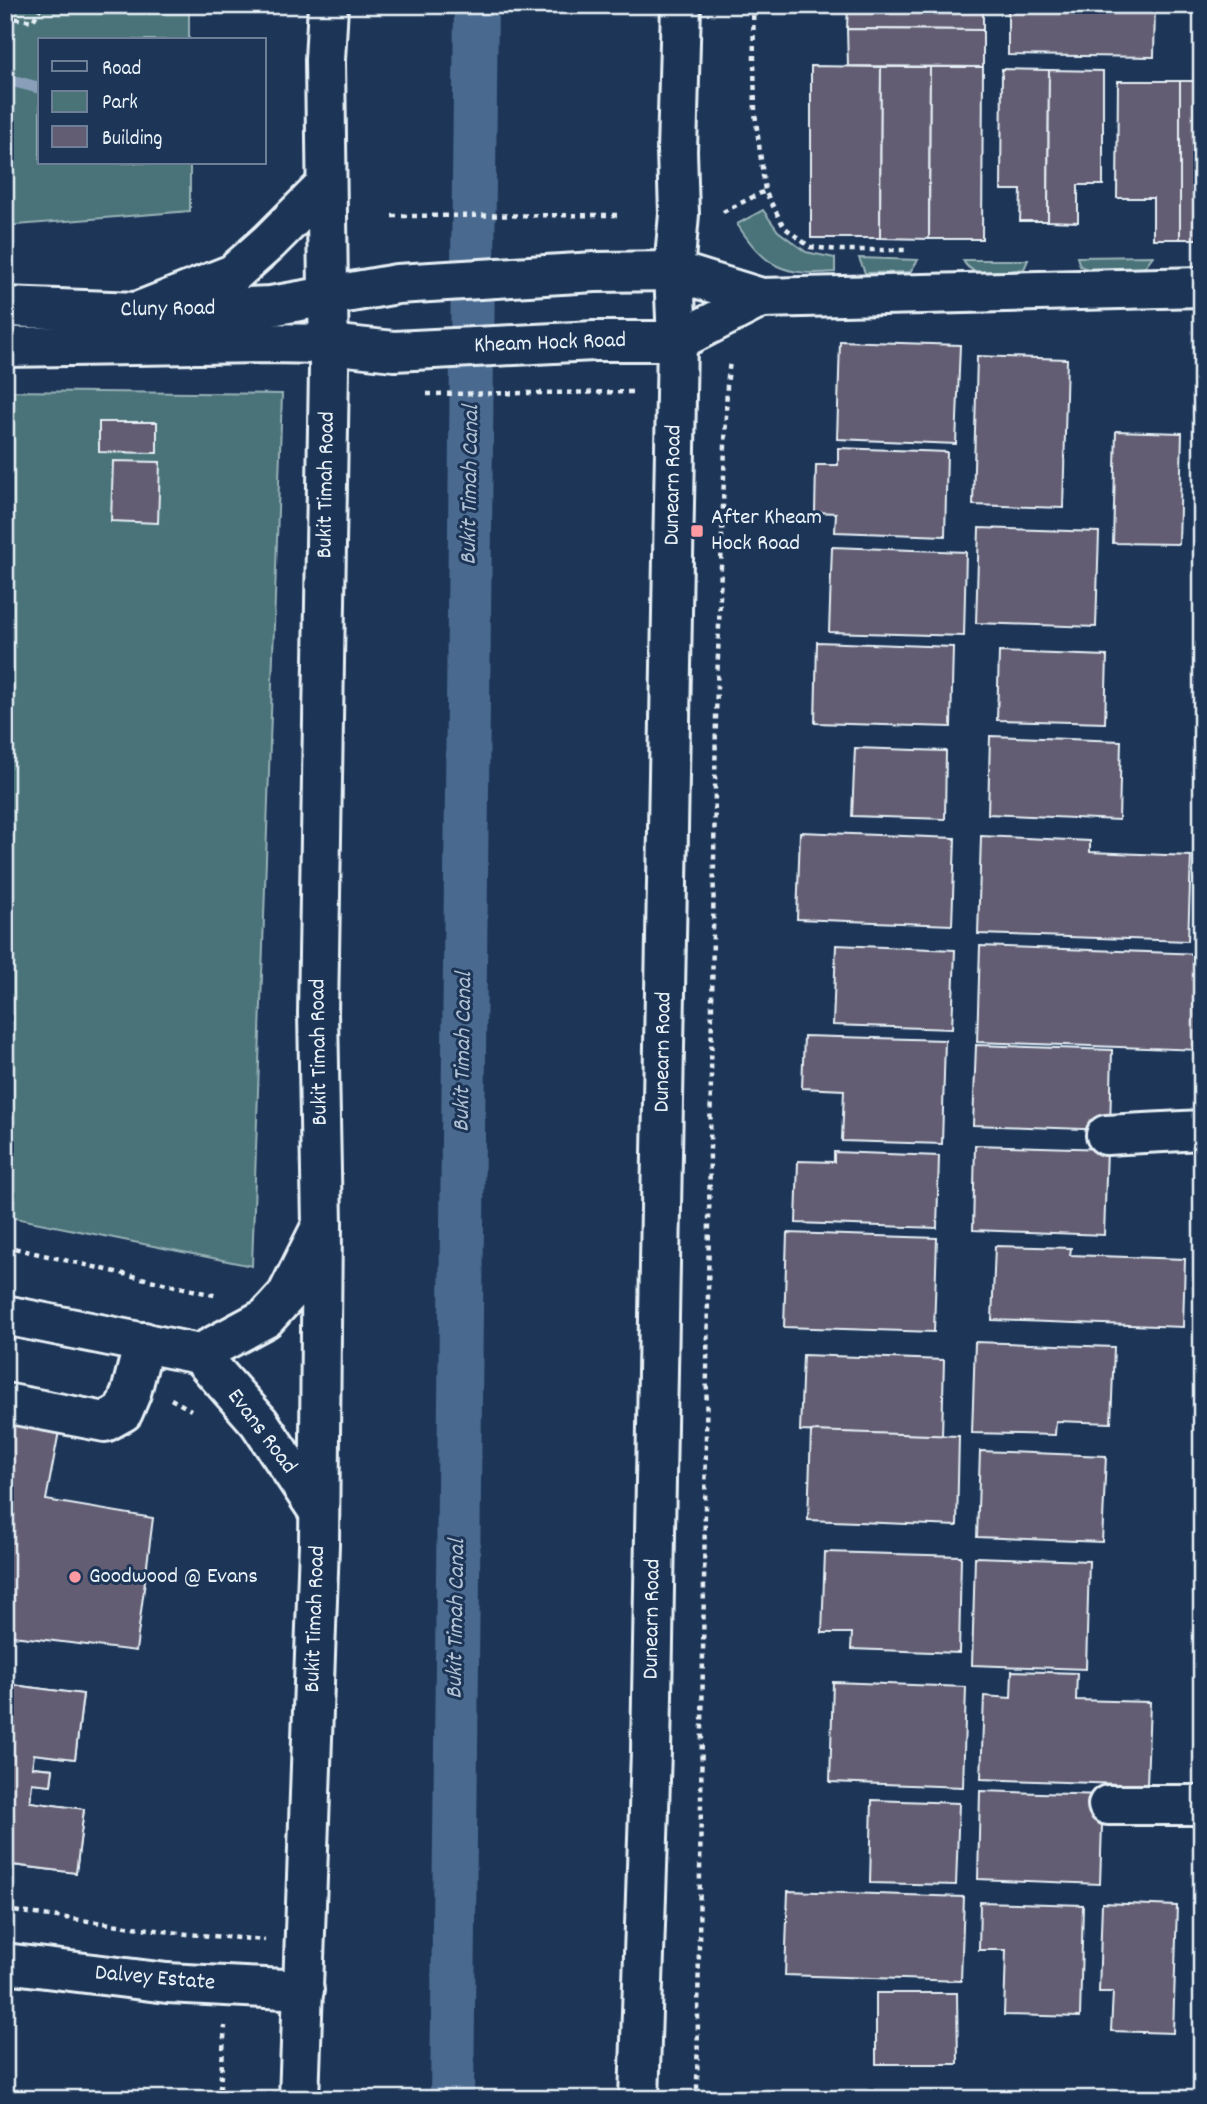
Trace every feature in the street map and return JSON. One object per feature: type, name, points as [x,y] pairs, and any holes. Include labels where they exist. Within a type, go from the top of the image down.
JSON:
[{"type":"main road","name":"Bukit Timah Road","points":[[299,2099],[319,1512],[321,1225],[318,1013],[330,295],[325,60],[328,5]]},
{"type":"main road","name":"Dunearn Road","points":[[639,2099],[651,1751],[677,341],[674,271],[679,214],[677,151],[681,5]]},
{"type":"main road","points":[[136,312],[233,274],[326,186]]},
{"type":"main road","name":"Kheam Hock Road","points":[[330,295],[397,285],[595,272],[674,271],[761,298],[1202,287]]},
{"type":"main road","name":"Cluny Road","points":[[5,307],[136,312],[271,306],[330,295]]},
{"type":"main road","name":"Kheam Hock Road","points":[[329,344],[394,351],[594,341],[677,341],[761,298]]},
{"type":"main road","name":"Cluny Road","points":[[5,347],[329,344]]},
{"type":"main road","points":[[1106,1135],[1202,1130]]},
{"type":"main road","points":[[5,1315],[199,1354],[266,1318],[286,1295],[321,1225]]},
{"type":"main road","points":[[5,1403],[105,1422],[123,1412],[131,1393],[144,1342]]},
{"type":"main road","name":"Evans Road","points":[[199,1354],[259,1422],[319,1512]]},
{"type":"main road","points":[[1108,1805],[1202,1805]]},
{"type":"main road","name":"Dalvey Estate","points":[[5,1963],[167,1983],[304,1990]]},
{"type":"path","points":[[5,18],[33,21],[42,5]]},
{"type":"path","points":[[753,5],[755,113],[765,191],[784,227],[810,247],[908,250]]},
{"type":"path","points":[[723,212],[765,191]]},
{"type":"path","points":[[392,216],[619,215]]},
{"type":"path","points":[[699,2099],[697,2088],[716,716],[727,385]]},
{"type":"path","points":[[423,394],[642,392]]},
{"type":"path","points":[[5,1246],[223,1296]]},
{"type":"path","points":[[131,1393],[170,1398],[193,1411]]},
{"type":"path","points":[[5,1910],[187,1934],[306,1942]]},
{"type":"path","points":[[219,2099],[229,1986]]},
{"type":"green space","points":[[5,5],[189,5],[189,38],[38,38],[38,164],[190,164],[190,211],[5,226]]},
{"type":"green space","points":[[763,210],[778,231],[806,252],[835,258],[835,272],[789,270],[767,260],[737,224]]},
{"type":"green space","points":[[1153,256],[1143,269],[1093,271],[1080,266],[1077,257]]},
{"type":"green space","points":[[859,258],[918,260],[910,272],[865,273]]},
{"type":"green space","points":[[963,260],[1028,260],[1024,269],[981,273],[967,266]]},
{"type":"green space","points":[[5,391],[282,394],[252,1266],[5,1216]]},
{"type":"building","points":[[848,5],[983,5],[983,30],[847,29]]},
{"type":"building","points":[[1008,5],[1155,5],[1154,57],[1008,55]]},
{"type":"building","points":[[847,29],[983,30],[983,67],[848,66]]},
{"type":"building","points":[[811,66],[881,67],[880,238],[811,238]]},
{"type":"building","points":[[881,67],[930,67],[929,239],[880,238]]},
{"type":"building","points":[[930,67],[983,67],[982,239],[929,239]]},
{"type":"building","points":[[1002,69],[1049,70],[1048,221],[1020,221],[1021,190],[1001,190]]},
{"type":"building","points":[[1049,70],[1103,71],[1103,185],[1078,185],[1078,222],[1048,221]]},
{"type":"building","points":[[1118,81],[1180,81],[1180,239],[1153,239],[1153,198],[1117,198]]},
{"type":"building","points":[[1180,81],[1202,81],[1202,239],[1180,239]]},
{"type":"building","points":[[840,341],[960,345],[956,444],[837,439]]},
{"type":"building","points":[[977,356],[1067,359],[1063,508],[973,505]]},
{"type":"building","points":[[99,422],[157,422],[157,453],[99,452]]},
{"type":"building","points":[[1116,431],[1182,433],[1179,544],[1113,543]]},
{"type":"building","points":[[838,448],[947,452],[945,536],[835,532],[836,513],[815,512],[816,465],[838,465]]},
{"type":"building","points":[[113,461],[160,462],[158,523],[111,521]]},
{"type":"building","points":[[979,528],[1099,532],[1096,627],[976,623]]},
{"type":"building","points":[[832,547],[966,552],[964,636],[829,632]]},
{"type":"building","points":[[817,642],[953,647],[951,727],[815,723]]},
{"type":"building","points":[[999,652],[1107,656],[1105,723],[997,720]]},
{"type":"building","points":[[990,736],[1121,741],[1119,820],[988,814]]},
{"type":"building","points":[[855,748],[946,751],[945,819],[852,816]]},
{"type":"building","points":[[800,832],[955,838],[952,925],[797,919]]},
{"type":"building","points":[[981,836],[1090,841],[1090,852],[1191,856],[1188,941],[978,934]]},
{"type":"building","points":[[836,945],[955,950],[952,1029],[833,1025]]},
{"type":"building","points":[[980,946],[1202,954],[1201,1050],[977,1042]]},
{"type":"building","points":[[804,1036],[945,1040],[942,1144],[842,1141],[844,1090],[802,1088]]},
{"type":"building","points":[[976,1045],[1112,1050],[1110,1130],[973,1125]]},
{"type":"building","points":[[975,1145],[1107,1149],[1104,1235],[973,1230]]},
{"type":"building","points":[[834,1152],[939,1156],[937,1228],[796,1223],[798,1161],[834,1162]]},
{"type":"building","points":[[787,1233],[937,1238],[934,1332],[784,1327]]},
{"type":"building","points":[[995,1246],[1071,1248],[1070,1255],[1185,1259],[1183,1327],[992,1320]]},
{"type":"building","points":[[975,1342],[1114,1347],[1111,1423],[1056,1421],[1055,1435],[972,1433]]},
{"type":"building","points":[[803,1355],[944,1360],[942,1436],[800,1431]]},
{"type":"building","name":"Goodwood @ Evans","points":[[5,1415],[60,1426],[46,1500],[153,1518],[136,1651],[5,1635]]},
{"type":"building","points":[[811,1431],[959,1436],[957,1526],[808,1520]]},
{"type":"building","points":[[980,1451],[1106,1456],[1102,1542],[977,1537]]},
{"type":"building","points":[[825,1552],[961,1556],[959,1653],[851,1649],[852,1633],[822,1633]]},
{"type":"building","points":[[975,1557],[1089,1561],[1086,1669],[972,1665]]},
{"type":"building","points":[[1012,1671],[1077,1673],[1076,1700],[1150,1702],[1147,1785],[981,1779],[984,1696],[1011,1698]]},
{"type":"building","points":[[833,1682],[966,1687],[963,1787],[830,1782]]},
{"type":"building","points":[[5,1684],[83,1694],[75,1759],[34,1754],[32,1767],[53,1769],[51,1785],[32,1783],[30,1802],[84,1809],[76,1873],[5,1864],[5,1799],[11,1800],[13,1781],[5,1780],[5,1764],[13,1765],[15,1751],[5,1750]]},
{"type":"building","points":[[5,1684],[83,1694],[75,1759],[34,1754],[32,1767],[53,1769],[51,1785],[32,1783],[30,1802],[84,1809],[76,1873],[5,1864]]},
{"type":"building","points":[[980,1791],[1103,1795],[1100,1884],[978,1879]]},
{"type":"building","points":[[872,1800],[959,1803],[956,1885],[870,1883]]},
{"type":"building","points":[[788,1891],[964,1897],[961,1981],[785,1975]]},
{"type":"building","points":[[980,1902],[1083,1905],[1080,2017],[1004,2015],[1006,1950],[979,1950]]},
{"type":"building","points":[[1102,1903],[1177,1906],[1173,2033],[1111,2031],[1113,1992],[1099,1992]]},
{"type":"building","points":[[876,1993],[957,1993],[958,2064],[876,2064]]},
{"type":"building","points":[[5,2096],[65,2097],[65,2099],[5,2099]]},
{"type":"waterway","name":"Bukit Timah Canal","points":[[452,2099],[476,5]]},
{"type":"waterway","points":[[5,79],[38,87]]},
{"type":"place","name":"After Kheam Hock Road","points":[[697,531]]},
{"type":"place","name":"Goodwood @ Evans","points":[[75,1577]]}]
